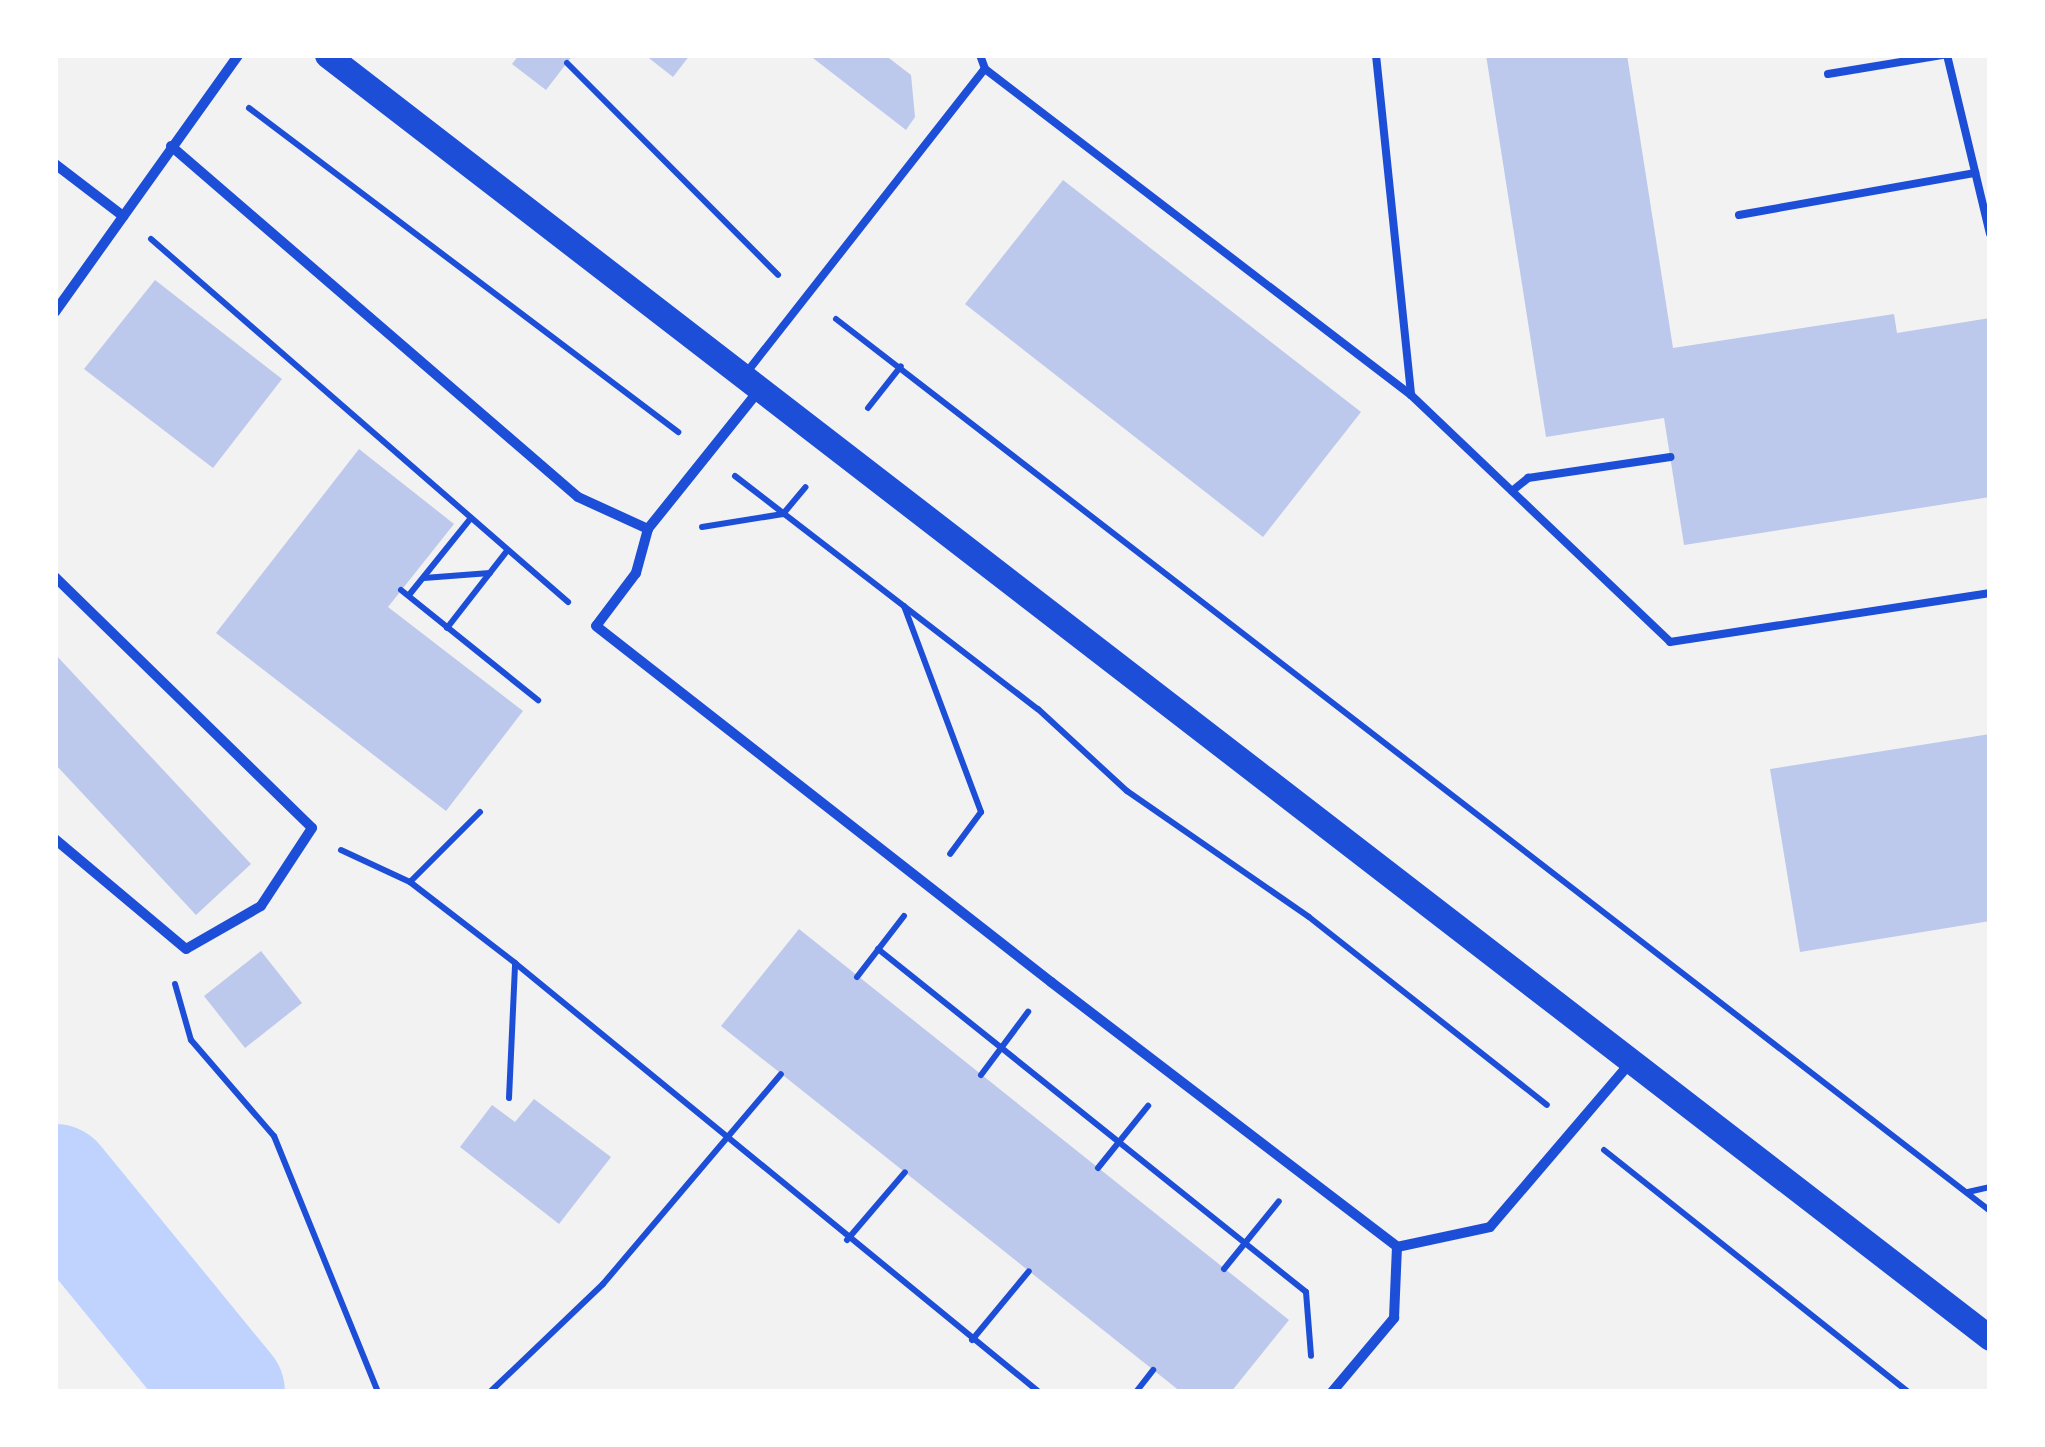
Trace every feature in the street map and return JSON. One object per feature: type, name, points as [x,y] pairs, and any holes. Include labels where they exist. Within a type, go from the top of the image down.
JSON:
[{"type":"main road","points":[[327,55],[1636,1057],[1990,1338]]},
{"type":"street","points":[[55,312],[238,55]]},
{"type":"street","points":[[171,146],[578,497],[648,529]]},
{"type":"street","points":[[55,164],[124,216]]},
{"type":"street","points":[[752,382],[706,454],[648,529],[636,572],[596,626],[1397,1247]]},
{"type":"street","points":[[55,577],[312,828],[261,906],[186,950],[55,839]]},
{"type":"street","points":[[1397,1247],[1490,1227],[1636,1057]]},
{"type":"street","points":[[1332,1392],[1394,1318],[1397,1247]]},
{"type":"lane","points":[[980,55],[984,69],[1411,395],[1670,642],[1990,594]]},
{"type":"lane","points":[[1376,55],[1411,395]]},
{"type":"lane","points":[[1828,74],[1945,55],[1990,234]]},
{"type":"lane","points":[[752,382],[808,298],[984,69]]},
{"type":"lane","points":[[1739,215],[1975,173]]},
{"type":"lane","points":[[1512,491],[1528,478],[1670,457]]},
{"type":"path","points":[[566,63],[808,298],[901,366],[1990,1211]]},
{"type":"path","points":[[217,84],[904,605],[1127,791],[1310,917],[1908,1392]]},
{"type":"path","points":[[124,216],[596,626]]},
{"type":"path","points":[[868,408],[901,366]]},
{"type":"path","points":[[701,528],[784,514],[806,487]]},
{"type":"path","points":[[471,518],[423,578],[405,593],[538,700]]},
{"type":"path","points":[[447,628],[507,551]]},
{"type":"path","points":[[423,578],[490,572]]},
{"type":"path","points":[[858,977],[982,812],[904,605]]},
{"type":"path","points":[[410,882],[480,812]]},
{"type":"path","points":[[312,828],[410,882],[515,963],[727,1143],[1039,1392]]},
{"type":"path","points":[[186,950],[174,987],[191,1040],[274,1136],[378,1392]]},
{"type":"path","points":[[878,950],[1306,1292],[1313,1375]]},
{"type":"path","points":[[509,1098],[515,963]]},
{"type":"path","points":[[981,1075],[1051,982]]},
{"type":"path","points":[[490,1392],[603,1284],[727,1143],[781,1074]]},
{"type":"path","points":[[1098,1168],[1173,1075]]},
{"type":"path","points":[[847,1240],[905,1172]]},
{"type":"path","points":[[1224,1268],[1302,1173]]},
{"type":"path","points":[[1967,1192],[1990,1187]]},
{"type":"path","points":[[972,1340],[1029,1272]]},
{"type":"path","points":[[1136,1392],[1153,1370]]},
{"type":"building","points":[[519,55],[573,55],[546,90],[512,64]]},
{"type":"building","points":[[645,55],[690,55],[673,77]]},
{"type":"building","points":[[809,55],[885,55],[911,75],[915,117],[906,130]]},
{"type":"building","points":[[1486,55],[1627,55],[1673,348],[1894,314],[1897,333],[1990,318],[1990,497],[1684,545],[1664,418],[1546,437]]},
{"type":"building","points":[[1063,180],[1361,412],[1263,537],[965,304]]},
{"type":"building","points":[[155,280],[282,379],[213,468],[84,369]]},
{"type":"building","points":[[359,449],[454,524],[388,607],[523,711],[446,811],[216,633]]},
{"type":"building","points":[[55,654],[251,864],[196,915],[55,764]]},
{"type":"building","points":[[1990,734],[1990,921],[1800,952],[1770,769]]},
{"type":"building","points":[[799,929],[1289,1320],[1231,1392],[1181,1392],[721,1026]]},
{"type":"building","points":[[261,951],[302,1003],[245,1048],[204,996]]},
{"type":"building","points":[[534,1099],[611,1157],[559,1224],[460,1147],[492,1105],[515,1122]]},
{"type":"waterway","points":[[55,1183],[226,1392]]}]
